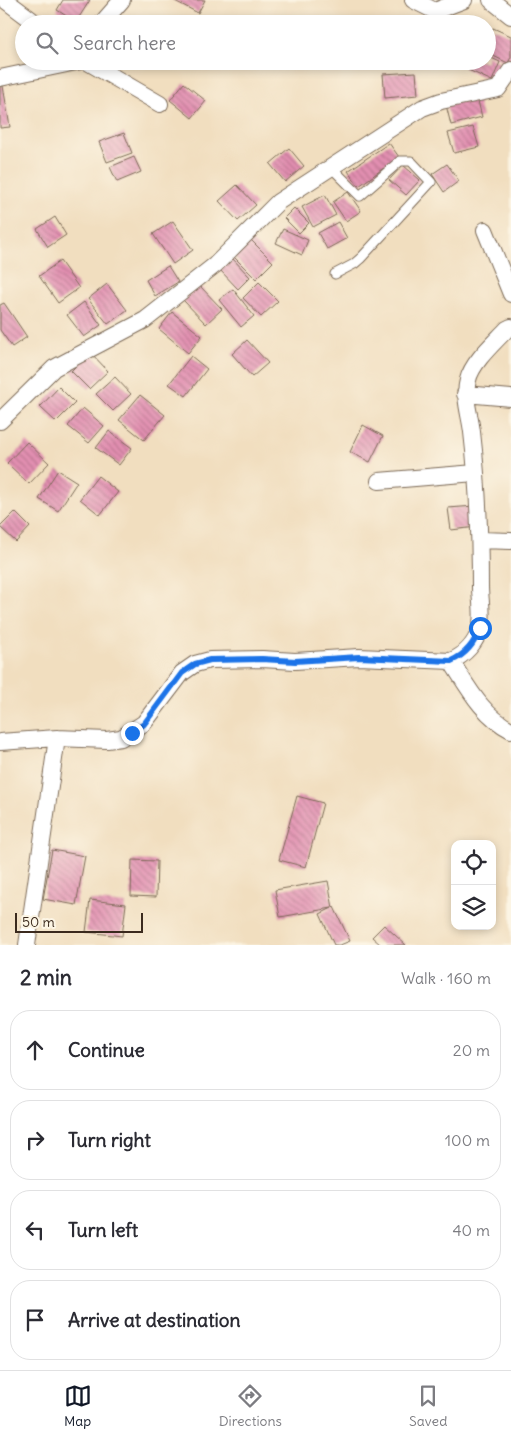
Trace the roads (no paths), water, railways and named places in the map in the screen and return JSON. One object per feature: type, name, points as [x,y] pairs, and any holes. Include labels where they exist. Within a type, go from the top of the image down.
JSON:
[{"type":"street","points":[[6,0],[25,15]]},
{"type":"street","points":[[109,15],[122,0]]},
{"type":"street","points":[[413,0],[435,11],[464,0]]},
{"type":"street","points":[[491,0],[511,16]]},
{"type":"street","points":[[0,78],[38,70]]},
{"type":"street","points":[[101,70],[160,104]]},
{"type":"street","points":[[0,421],[54,368],[145,320],[215,265],[278,202],[422,108],[441,101],[498,89],[511,70]]},
{"type":"street","points":[[486,230],[511,294]]},
{"type":"street","points":[[0,742],[57,738],[107,740],[121,738],[144,724],[182,673],[195,664],[210,660],[262,659],[295,661],[359,657],[451,661],[459,658],[478,637],[483,619],[480,597],[480,540],[472,431],[465,394],[468,377],[481,357],[511,327]]},
{"type":"street","points":[[465,394],[511,398]]},
{"type":"street","points":[[379,481],[475,473]]},
{"type":"street","points":[[480,540],[511,541]]},
{"type":"street","points":[[451,661],[490,716],[511,730]]},
{"type":"street","points":[[27,945],[57,738]]},
{"type":"lane","points":[[331,168],[360,196],[400,161],[411,161],[431,182],[361,258],[335,274]]}]
